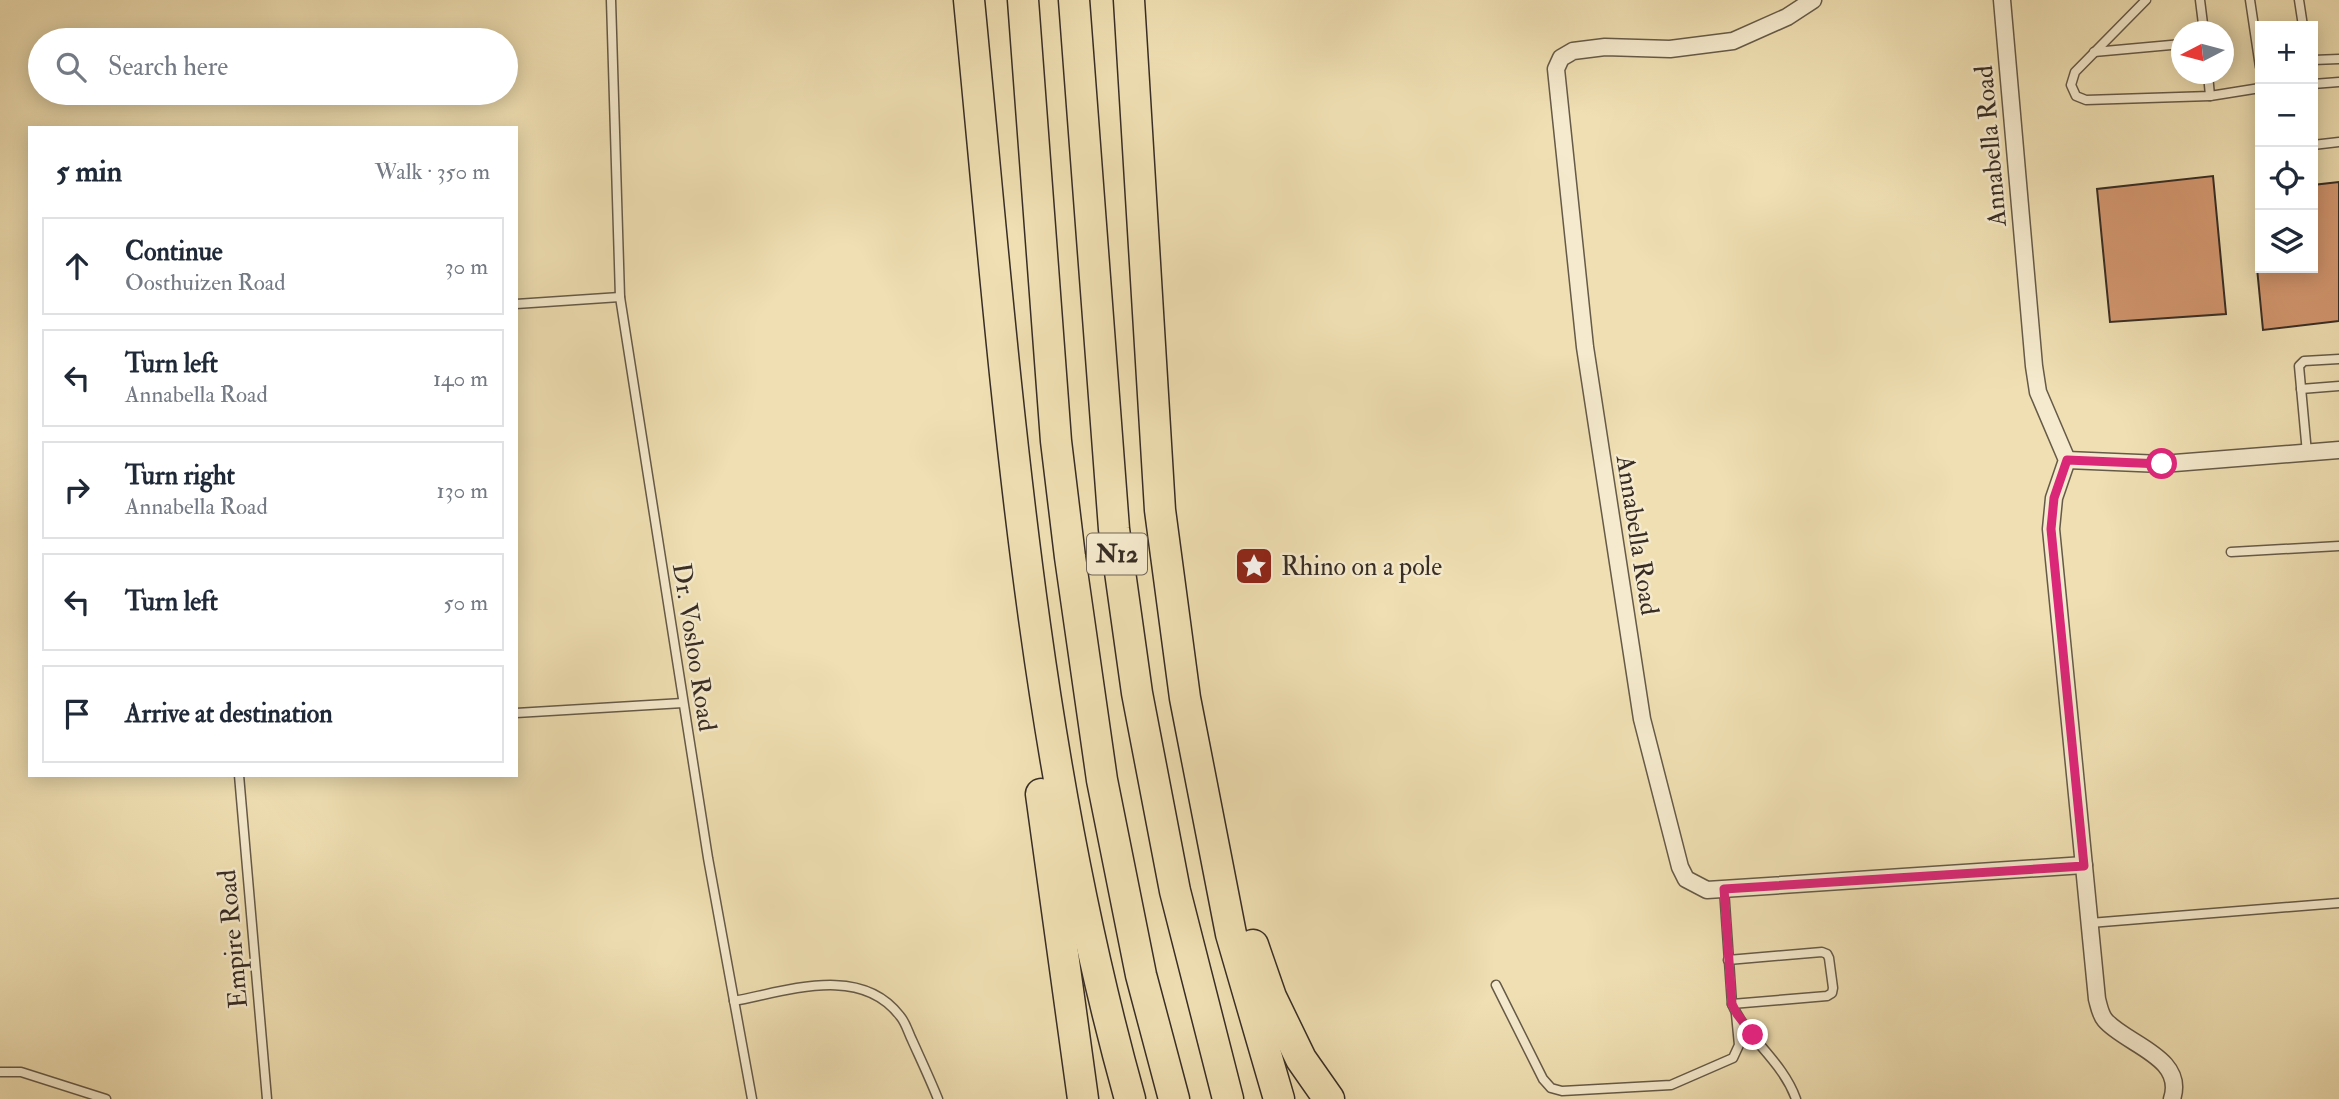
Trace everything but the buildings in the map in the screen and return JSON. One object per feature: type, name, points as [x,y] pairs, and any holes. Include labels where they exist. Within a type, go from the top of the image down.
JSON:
[{"type":"highway","points":[[969,0],[1013,457],[1040,666],[1068,837],[1099,980],[1130,1099]]},
{"type":"highway","name":"N12","points":[[1023,0],[1056,441],[1072,570],[1102,780],[1141,975],[1174,1099]]},
{"type":"highway","name":"N12","points":[[1074,0],[1114,529],[1137,693],[1175,891],[1228,1099]]},
{"type":"highway","points":[[1129,0],[1160,510],[1185,698],[1231,934],[1279,1099]]},
{"type":"highway","points":[[1140,171],[1143,0]]},
{"type":"highway","points":[[1013,457],[1008,497],[1013,570],[1083,1099]]},
{"type":"highway","points":[[1185,698],[1252,942],[1271,997],[1301,1059],[1329,1099]]},
{"type":"street","name":"Annabella Road","points":[[1813,0],[1787,17],[1733,41],[1670,49],[1605,47],[1573,51],[1561,58],[1556,69],[1585,347],[1642,719],[1680,867],[1686,879],[1707,890],[2084,866]]},
{"type":"street","name":"Annabella Road","points":[[2001,0],[2034,366],[2038,392],[2067,460]]},
{"type":"street","points":[[2177,1097],[2173,1081],[2163,1063],[2146,1048],[2110,1025],[2102,1016],[2097,999],[2051,529],[2054,498],[2067,460],[2162,464],[2339,450]]},
{"type":"lane","name":"Dr. Vosloo Road","points":[[611,0],[620,297],[683,703],[752,1099]]},
{"type":"lane","points":[[2147,0],[2075,72],[2071,85],[2076,96],[2087,100],[2210,96],[2255,89]]},
{"type":"lane","points":[[2200,0],[2203,21]]},
{"type":"lane","points":[[2250,0],[2255,34]]},
{"type":"lane","points":[[2299,0],[2302,21]]},
{"type":"lane","points":[[2093,52],[2171,45]]},
{"type":"lane","points":[[2318,60],[2339,60]]},
{"type":"lane","points":[[2318,84],[2339,82]]},
{"type":"lane","points":[[2209,84],[2210,96]]},
{"type":"lane","points":[[2318,144],[2339,142]]},
{"type":"lane","points":[[518,304],[620,297]]},
{"type":"lane","points":[[2307,453],[2299,366],[2304,361],[2339,359]]},
{"type":"lane","points":[[2301,390],[2339,386]]},
{"type":"lane","points":[[2231,552],[2339,546]]},
{"type":"lane","points":[[518,713],[683,703]]},
{"type":"lane","name":"Empire Road","points":[[239,777],[267,1099]]},
{"type":"lane","points":[[1724,889],[1732,1004],[1737,1014],[1775,1060],[1796,1099]]},
{"type":"lane","points":[[2090,923],[2339,903]]},
{"type":"lane","points":[[1728,960],[1822,952],[1829,958],[1833,988],[1832,993],[1827,996],[1732,1004]]},
{"type":"lane","points":[[734,1000],[822,984],[846,985],[868,991],[889,1004],[901,1017],[939,1099]]},
{"type":"lane","points":[[1496,985],[1543,1079],[1551,1088],[1562,1091],[1671,1084],[1684,1080],[1733,1058],[1738,1052],[1737,1014]]},
{"type":"lane","points":[[0,1072],[21,1072],[106,1099]]},
{"type":"place","name":"Rhino on a pole","points":[[1254,566]]},
{"type":"route","points":[[1753,1035],[1732,1004],[1724,889],[2084,866],[2051,529],[2054,498],[2067,460],[2162,464]]}]
